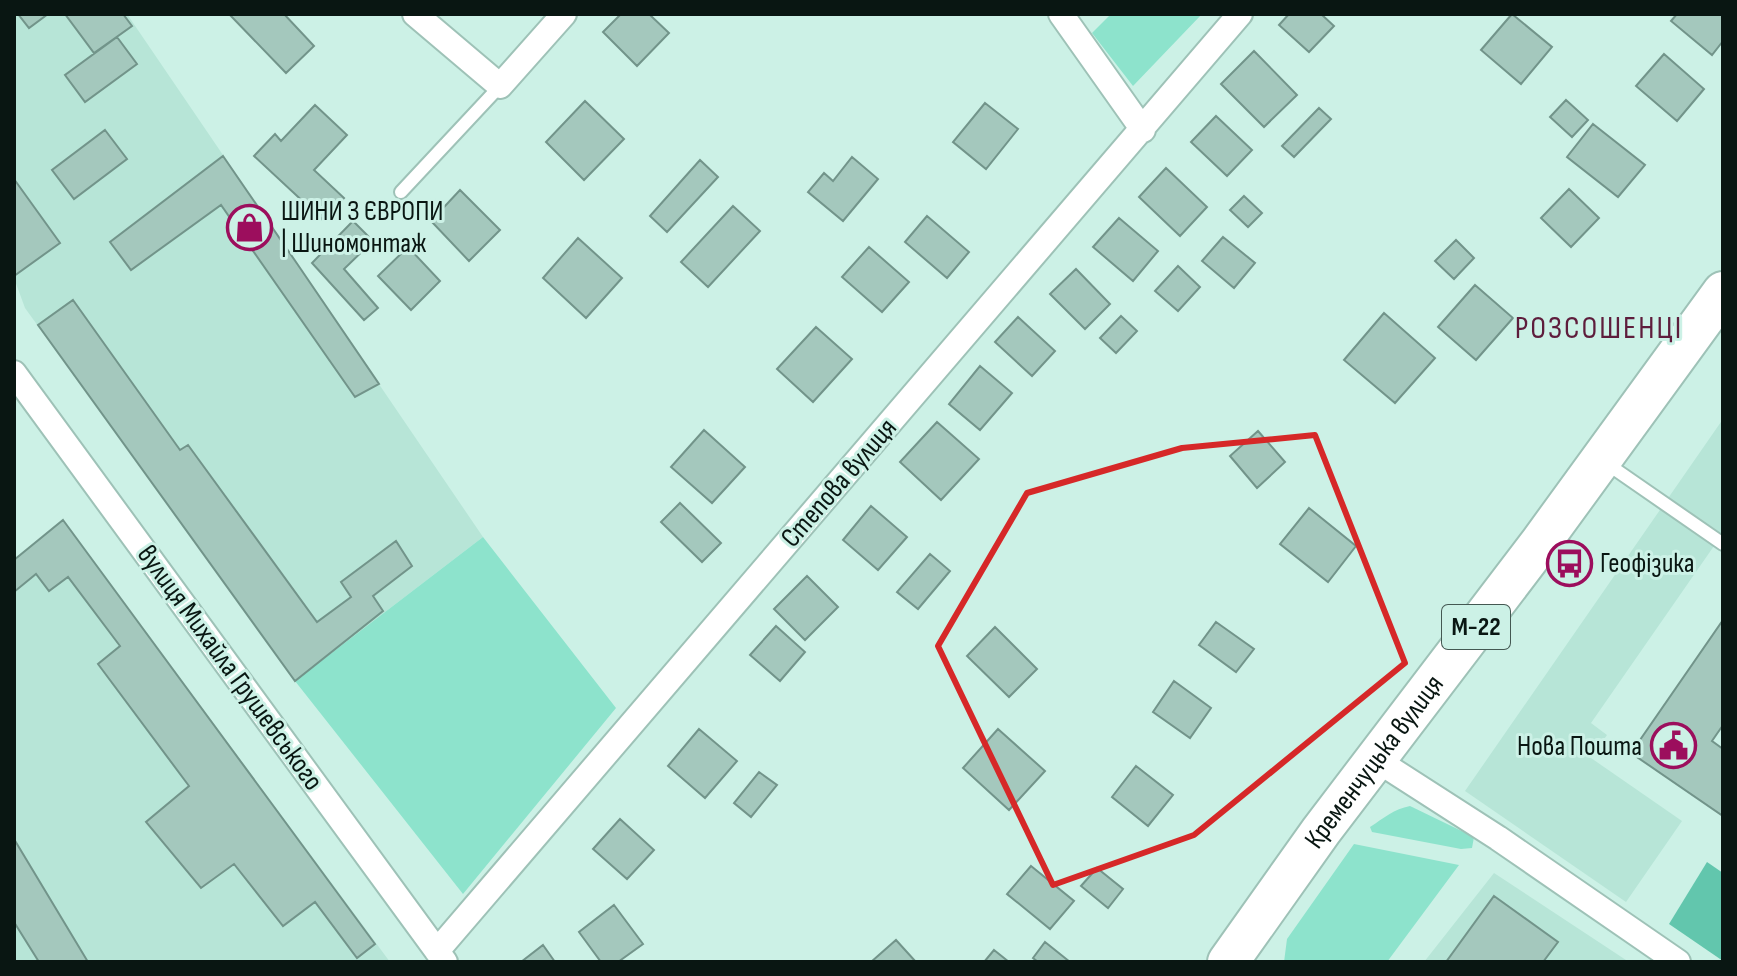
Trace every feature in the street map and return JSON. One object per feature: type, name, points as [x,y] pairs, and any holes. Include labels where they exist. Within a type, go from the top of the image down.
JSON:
[{"type":"highway","name":"Кременчуцька вулиця","points":[[1237,957],[1375,759],[1541,542],[1723,292]]},
{"type":"street","points":[[415,14],[500,86],[564,14]]},
{"type":"street","points":[[1061,14],[1143,130]]},
{"type":"street","name":"Степова вулиця","points":[[441,956],[1240,14]]},
{"type":"street","name":"вулиця Михайла Грушевського","points":[[14,373],[441,956]]},
{"type":"street","points":[[1375,759],[1498,838],[1678,962]]},
{"type":"lane","points":[[401,192],[500,86]]},
{"type":"lane","points":[[1600,459],[1723,544]]},
{"type":"highlighted area","points":[[1315,435],[1405,663],[1194,835],[1053,885],[938,646],[1027,493],[1182,448]]},
{"type":"shaded area","points":[[14,14],[127,14],[483,537],[295,681],[25,308],[14,278]]},
{"type":"shaded area","points":[[1723,419],[1723,533],[1591,723],[1607,735],[1591,758],[1682,821],[1626,902],[1465,791]]},
{"type":"shaded area","points":[[63,520],[390,962],[14,962],[14,562]]},
{"type":"shaded area","points":[[1494,873],[1629,962],[1424,962]]},
{"type":"green space","points":[[1111,14],[1202,14],[1133,86],[1092,33]]},
{"type":"green space","points":[[483,537],[616,708],[463,894],[295,681]]},
{"type":"green space","points":[[1410,806],[1474,837],[1472,848],[1461,849],[1372,832],[1370,827]]},
{"type":"green space","points":[[1354,844],[1459,865],[1387,962],[1284,962],[1287,939]]},
{"type":"green space","points":[[1707,862],[1723,873],[1723,961],[1669,924]]},
{"type":"building","points":[[18,14],[48,14],[29,28]]},
{"type":"building","points":[[65,14],[123,14],[132,26],[94,53]]},
{"type":"building","points":[[229,14],[284,14],[314,46],[286,73]]},
{"type":"building","points":[[621,14],[649,14],[669,33],[637,66],[603,32]]},
{"type":"building","points":[[1289,14],[1321,14],[1334,26],[1309,52],[1279,25]]},
{"type":"building","points":[[1512,14],[1552,47],[1521,84],[1481,50]]},
{"type":"building","points":[[1677,14],[1723,14],[1723,41],[1712,55],[1671,21]]},
{"type":"building","points":[[117,37],[137,64],[85,102],[65,75]]},
{"type":"building","points":[[1254,51],[1297,95],[1264,127],[1221,84]]},
{"type":"building","points":[[1664,54],[1704,89],[1677,121],[1636,86]]},
{"type":"building","points":[[1566,100],[1588,120],[1572,137],[1550,117]]},
{"type":"building","points":[[585,101],[624,139],[584,180],[546,142]]},
{"type":"building","points":[[985,103],[1018,129],[986,169],[953,142]]},
{"type":"building","points":[[315,105],[347,135],[314,170],[344,198],[323,220],[254,156],[275,134],[281,141]]},
{"type":"building","points":[[1319,108],[1331,119],[1294,157],[1282,146]]},
{"type":"building","points":[[1216,116],[1252,150],[1227,176],[1191,142]]},
{"type":"building","points":[[1593,124],[1645,165],[1618,197],[1567,157]]},
{"type":"building","points":[[105,130],[127,159],[74,199],[52,170]]},
{"type":"building","points":[[223,156],[379,384],[355,397],[221,205],[131,270],[110,242]]},
{"type":"building","points":[[852,157],[878,179],[843,221],[808,192],[824,173],[833,181]]},
{"type":"building","points":[[700,160],[718,177],[667,232],[650,216]]},
{"type":"building","points":[[1166,168],[1207,207],[1180,236],[1139,197]]},
{"type":"building","points":[[14,179],[60,243],[14,276]]},
{"type":"building","points":[[1569,189],[1599,218],[1571,247],[1541,218]]},
{"type":"building","points":[[460,190],[500,230],[469,261],[431,221]]},
{"type":"building","points":[[1244,196],[1262,213],[1248,227],[1230,210]]},
{"type":"building","points":[[733,206],[760,231],[708,287],[681,262]]},
{"type":"building","points":[[927,216],[969,252],[947,278],[905,242]]},
{"type":"building","points":[[1119,218],[1158,251],[1133,281],[1093,247]]},
{"type":"building","points":[[353,221],[373,241],[344,269],[378,308],[364,320],[312,263]]},
{"type":"building","points":[[1223,237],[1255,263],[1234,288],[1202,261]]},
{"type":"building","points":[[578,238],[622,278],[586,318],[543,278]]},
{"type":"building","points":[[1456,240],[1474,258],[1454,279],[1435,261]]},
{"type":"building","points":[[408,247],[440,281],[411,310],[378,276]]},
{"type":"building","points":[[869,247],[909,282],[882,312],[842,277]]},
{"type":"building","points":[[1178,266],[1200,287],[1178,311],[1155,291]]},
{"type":"building","points":[[1076,269],[1110,304],[1085,329],[1050,294]]},
{"type":"building","points":[[1475,285],[1513,318],[1476,360],[1438,327]]},
{"type":"building","points":[[73,300],[180,450],[188,445],[317,622],[351,597],[341,582],[396,541],[412,566],[373,596],[383,611],[295,681],[38,325]]},
{"type":"building","points":[[1384,313],[1435,358],[1395,403],[1344,360]]},
{"type":"building","points":[[1121,316],[1137,331],[1116,353],[1100,338]]},
{"type":"building","points":[[1018,317],[1055,351],[1032,376],[995,342]]},
{"type":"building","points":[[816,327],[852,359],[813,402],[777,369]]},
{"type":"building","points":[[980,366],[1012,393],[980,430],[949,404]]},
{"type":"building","points":[[937,422],[979,459],[941,500],[900,462]]},
{"type":"building","points":[[704,430],[745,467],[712,503],[671,467]]},
{"type":"building","points":[[1258,431],[1285,462],[1257,488],[1230,456]]},
{"type":"building","points":[[680,503],[721,543],[702,562],[661,522]]},
{"type":"building","points":[[871,506],[907,537],[878,570],[843,540]]},
{"type":"building","points":[[1309,508],[1356,546],[1328,582],[1280,544]]},
{"type":"building","points":[[63,520],[375,944],[357,958],[315,902],[283,926],[234,864],[201,888],[146,822],[189,786],[98,664],[120,646],[68,577],[49,591],[36,574],[14,592],[14,560]]},
{"type":"building","points":[[930,554],[950,571],[918,609],[897,592]]},
{"type":"building","points":[[807,576],[838,607],[805,640],[774,609]]},
{"type":"building","points":[[1723,620],[1723,725],[1712,741],[1723,749],[1723,816],[1631,753]]},
{"type":"building","points":[[1216,622],[1254,649],[1236,672],[1199,645]]},
{"type":"building","points":[[776,626],[805,652],[780,681],[750,655]]},
{"type":"building","points":[[995,627],[1037,669],[1009,697],[967,656]]},
{"type":"building","points":[[1174,681],[1211,708],[1190,738],[1153,712]]},
{"type":"building","points":[[699,729],[737,761],[705,798],[668,766]]},
{"type":"building","points":[[998,729],[1045,771],[1009,810],[963,768]]},
{"type":"building","points":[[1136,766],[1173,795],[1148,826],[1112,797]]},
{"type":"building","points":[[759,772],[777,785],[751,817],[734,803]]},
{"type":"building","points":[[620,819],[654,850],[627,879],[593,849]]},
{"type":"building","points":[[14,839],[88,962],[39,962],[14,922]]},
{"type":"building","points":[[1031,866],[1074,901],[1050,929],[1007,894]]},
{"type":"building","points":[[1097,868],[1123,889],[1108,908],[1081,886]]},
{"type":"building","points":[[1494,896],[1558,942],[1543,962],[1446,962]]},
{"type":"building","points":[[614,905],[643,944],[618,962],[601,962],[579,932]]},
{"type":"building","points":[[896,940],[916,962],[871,962]]},
{"type":"building","points":[[1045,942],[1070,962],[1038,962],[1033,958]]},
{"type":"building","points":[[543,945],[555,962],[521,962]]},
{"type":"building","points":[[994,950],[1009,962],[984,962]]},
{"type":"place","name":"ШИНИ З ЄВРОПИ | Шиномонтаж","points":[[250,227]]},
{"type":"place","name":"Геофізика","points":[[1569,563]]},
{"type":"place","name":"Нова Пошта","points":[[1673,746]]},
{"type":"district","name":"РОЗСОШЕНЦІ","points":[[1599,328]]}]
